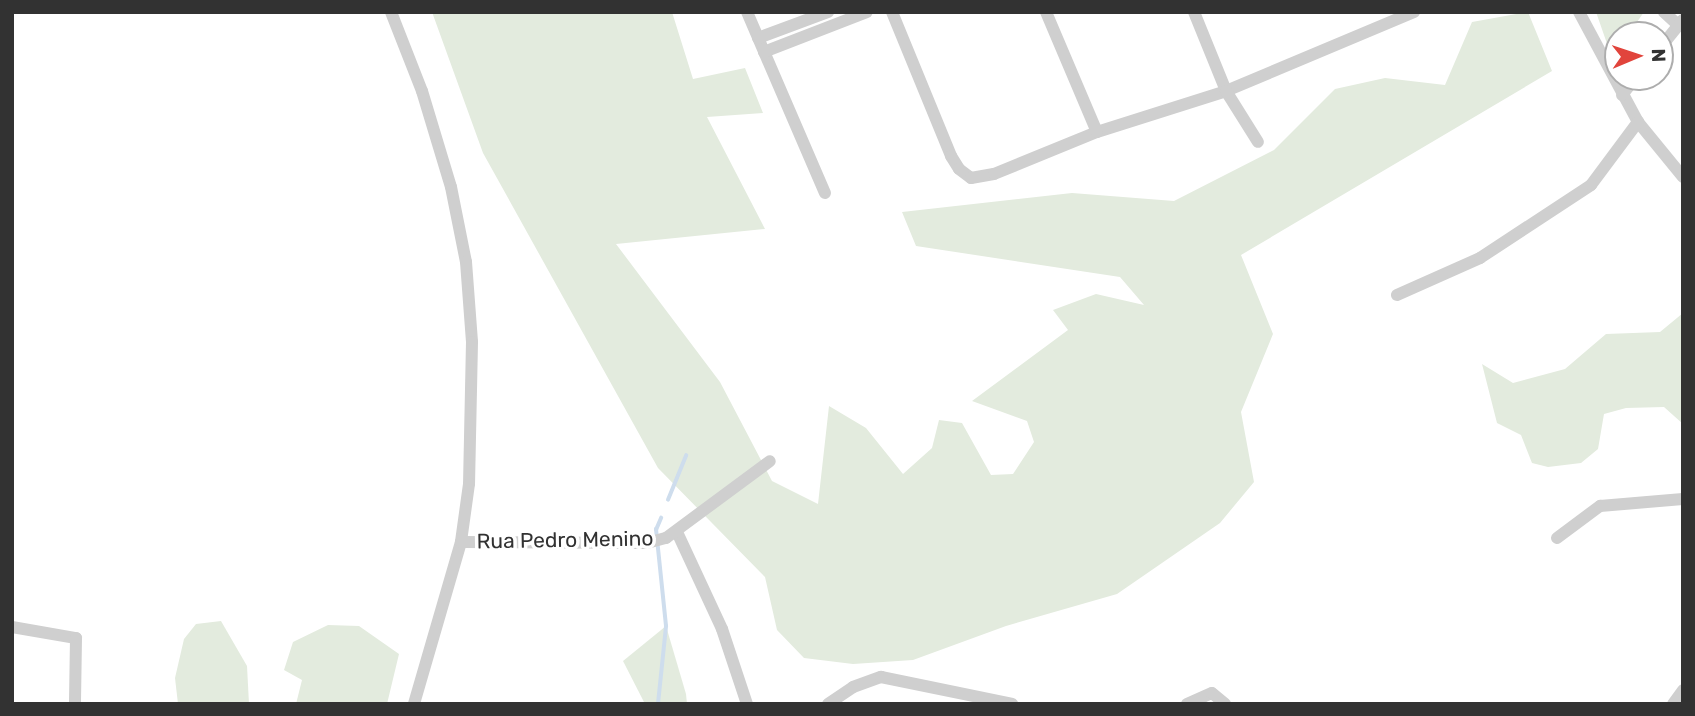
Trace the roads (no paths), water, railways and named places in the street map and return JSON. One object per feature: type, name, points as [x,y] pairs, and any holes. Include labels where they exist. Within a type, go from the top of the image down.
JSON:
[{"type":"street","points":[[391,12],[422,91],[451,187],[466,262],[472,355],[469,484],[461,542],[414,704]]},
{"type":"street","points":[[747,12],[825,193]]},
{"type":"street","points":[[758,38],[828,12]]},
{"type":"street","points":[[764,52],[867,12]]},
{"type":"street","points":[[892,12],[951,156],[965,176],[995,174],[1097,132],[1226,91],[1414,12]]},
{"type":"street","points":[[1046,12],[1097,132]]},
{"type":"street","points":[[1194,12],[1226,91],[1258,142]]},
{"type":"street","points":[[1664,12],[1681,23]]},
{"type":"street","points":[[1582,14],[1638,122],[1683,177]]},
{"type":"street","points":[[1622,95],[1625,91]]},
{"type":"street","points":[[1397,295],[1480,258],[1591,185],[1638,122]]},
{"type":"street","name":"Rua Pedro Menino","points":[[461,542],[647,543],[672,535],[770,461]]},
{"type":"street","points":[[1557,538],[1600,506],[1683,499]]},
{"type":"street","points":[[672,535],[722,629],[747,704]]},
{"type":"street","points":[[12,627],[76,638],[75,704]]},
{"type":"street","points":[[828,704],[853,687],[881,677],[1009,703]]},
{"type":"street","points":[[1673,704],[1683,690]]},
{"type":"street","points":[[1187,704],[1205,693],[1218,695],[1225,704]]},
{"type":"waterway","points":[[668,500],[686,456]]},
{"type":"waterway","points":[[658,704],[666,626],[656,530],[661,518]]}]
